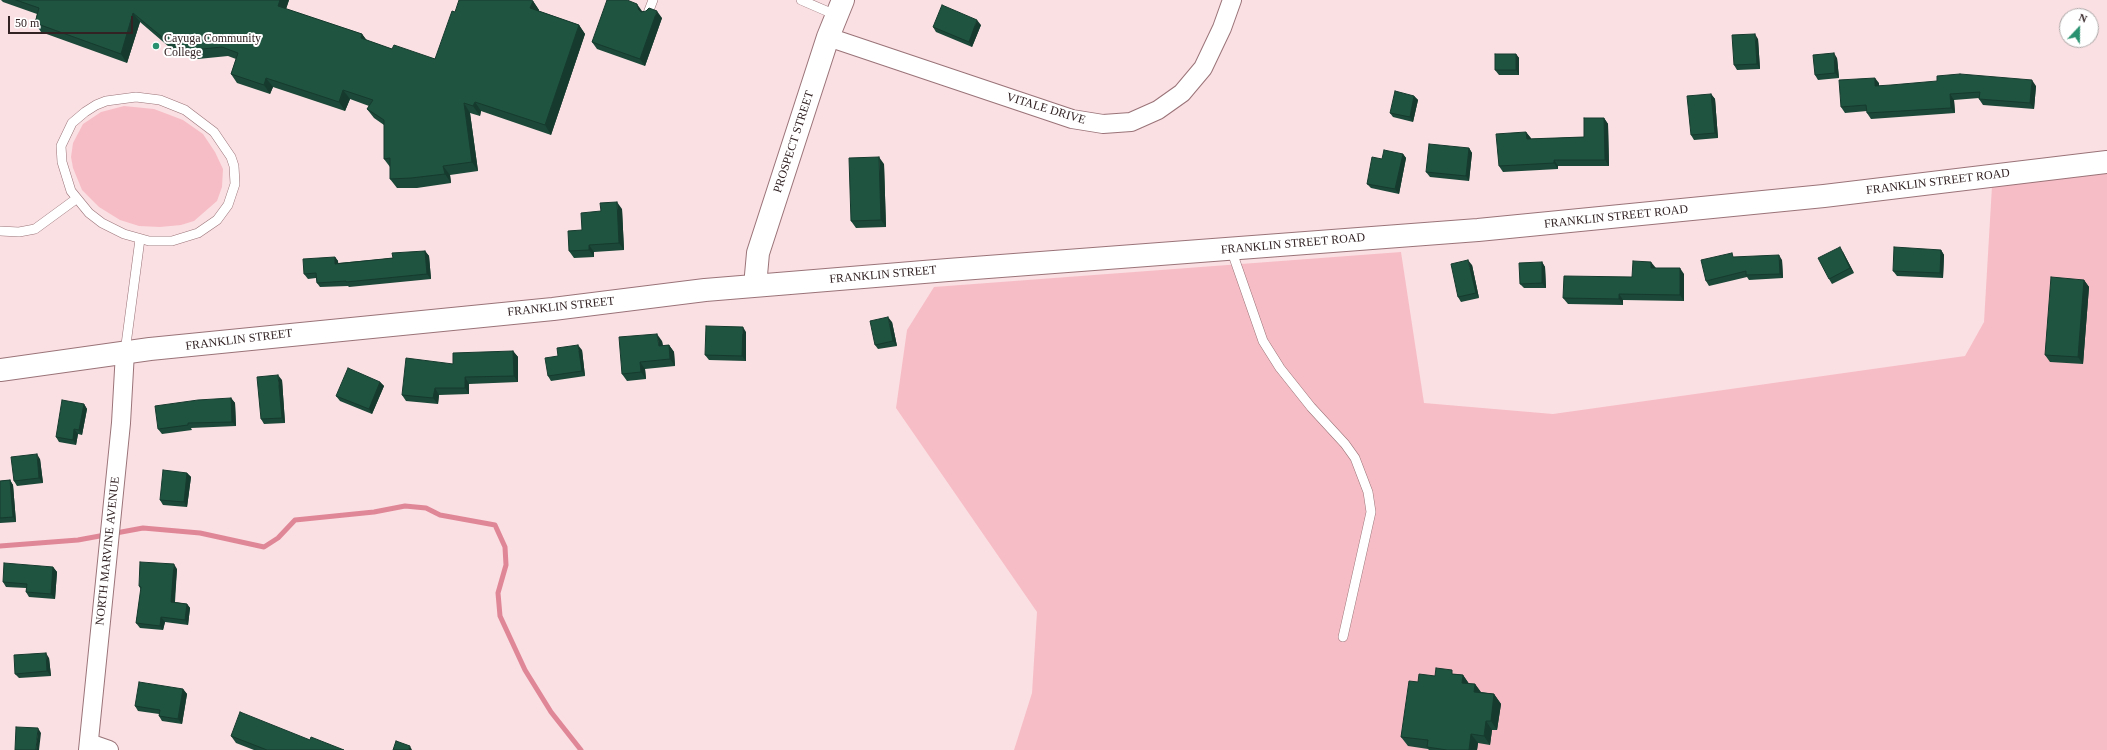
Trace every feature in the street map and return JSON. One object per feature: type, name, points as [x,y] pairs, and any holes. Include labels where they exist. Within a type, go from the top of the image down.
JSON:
[{"type":"street","name":"VITALE DRIVE","points":[[828,37],[1072,119],[1103,124],[1124,123],[1131,122],[1158,110],[1182,93],[1204,68],[1222,28],[1232,0]]},
{"type":"street","name":"PROSPECT STREET","points":[[755,286],[758,253],[828,37],[840,8]]},
{"type":"street","name":"FRANKLIN STREET ROAD","points":[[1123,256],[1478,230],[1808,198],[2107,162]]},
{"type":"street","name":"FRANKLIN STREET","points":[[0,370],[125,352],[755,286],[1123,256]]},
{"type":"street","name":"NORTH MARVINE AVENUE","points":[[88,746],[121,423],[125,352]]},
{"type":"street","points":[[88,746],[109,750]]},
{"type":"lane","points":[[648,13],[653,0]]},
{"type":"lane","points":[[801,0],[840,8]]},
{"type":"lane","points":[[136,97],[160,100],[185,110],[206,124],[221,140],[234,166],[233,193],[223,213],[217,220],[198,233],[172,241],[140,239],[124,234],[102,223],[89,213],[76,199],[64,172],[61,146],[72,123],[84,112],[106,101],[136,97]]},
{"type":"lane","points":[[0,231],[19,232],[36,229],[76,199]]},
{"type":"lane","points":[[125,352],[140,239]]},
{"type":"lane","points":[[1230,249],[1264,341],[1280,368],[1311,406],[1349,448],[1362,474],[1368,492],[1371,512],[1343,637]]},
{"type":"shaded area","points":[[124,106],[154,109],[183,120],[203,134],[215,152],[223,169],[222,187],[217,201],[194,221],[181,225],[160,227],[139,226],[120,220],[99,207],[82,190],[73,168],[71,157],[73,143],[83,124],[101,112]]},
{"type":"shaded area","points":[[2107,173],[2107,750],[1014,750],[1032,693],[1037,612],[896,408],[907,330],[934,287],[1401,252],[1424,403],[1553,414],[1965,356],[1984,322],[1992,186]]},
{"type":"building","points":[[16,0],[280,0],[278,6],[362,34],[361,38],[392,49],[394,45],[435,59],[452,11],[455,12],[459,0],[531,0],[533,1],[530,8],[579,25],[545,125],[475,102],[473,106],[464,103],[472,162],[443,166],[445,174],[390,179],[390,158],[384,159],[384,120],[367,109],[373,100],[343,90],[339,102],[266,78],[264,85],[231,74],[238,53],[222,47],[192,50],[168,42],[133,13],[121,54],[35,23],[39,8]]},
{"type":"building","points":[[607,0],[627,0],[637,4],[638,9],[641,12],[646,11],[649,8],[657,11],[640,59],[592,42]]},
{"type":"building","points":[[942,5],[977,20],[969,42],[933,27]]},
{"type":"building","points":[[1755,34],[1757,64],[1734,65],[1732,35]]},
{"type":"building","points":[[1834,53],[1835,73],[1815,75],[1813,55]]},
{"type":"building","points":[[1495,54],[1516,54],[1516,70],[1495,70]]},
{"type":"building","points":[[1960,74],[2032,80],[2030,103],[1979,99],[1980,92],[1950,94],[1951,108],[1867,113],[1866,105],[1841,107],[1839,80],[1875,78],[1875,86],[1937,81],[1937,76]]},
{"type":"building","points":[[1395,91],[1414,96],[1410,117],[1390,113]]},
{"type":"building","points":[[1711,94],[1715,133],[1691,135],[1687,96]]},
{"type":"building","points":[[1584,118],[1604,118],[1605,160],[1554,160],[1554,163],[1499,166],[1496,134],[1526,132],[1527,139],[1584,137]]},
{"type":"building","points":[[1429,144],[1469,148],[1466,176],[1426,172]]},
{"type":"building","points":[[1384,150],[1403,154],[1395,189],[1367,184],[1372,157],[1382,159]]},
{"type":"building","points":[[879,157],[881,220],[851,221],[849,158]]},
{"type":"building","points":[[617,202],[619,243],[589,245],[589,250],[569,251],[568,231],[582,230],[581,213],[601,211],[600,203]]},
{"type":"building","points":[[1840,247],[1850,268],[1829,279],[1818,258]]},
{"type":"building","points":[[1894,247],[1941,250],[1940,273],[1893,271]]},
{"type":"building","points":[[425,251],[427,274],[346,282],[317,283],[316,273],[304,274],[303,259],[335,257],[335,264],[393,258],[392,253]]},
{"type":"building","points":[[1732,253],[1733,257],[1779,255],[1780,274],[1746,275],[1746,271],[1706,281],[1701,260]]},
{"type":"building","points":[[1468,260],[1476,293],[1458,297],[1451,264]]},
{"type":"building","points":[[1633,261],[1651,262],[1651,268],[1680,268],[1680,295],[1619,294],[1619,299],[1563,298],[1564,276],[1632,277]]},
{"type":"building","points":[[1542,262],[1542,283],[1520,284],[1519,263]]},
{"type":"building","points":[[2051,277],[2084,280],[2078,357],[2045,355]]},
{"type":"building","points":[[888,317],[893,341],[875,345],[870,321]]},
{"type":"building","points":[[706,326],[743,327],[742,356],[705,355]]},
{"type":"building","points":[[657,334],[659,346],[669,345],[670,359],[640,362],[641,372],[622,374],[619,337]]},
{"type":"building","points":[[578,345],[582,371],[548,376],[545,358],[558,356],[557,348]]},
{"type":"building","points":[[513,351],[514,376],[465,377],[465,388],[435,388],[433,398],[402,395],[406,358],[453,364],[453,353]]},
{"type":"building","points":[[348,368],[380,382],[369,409],[336,396]]},
{"type":"building","points":[[278,375],[282,418],[261,419],[257,377]]},
{"type":"building","points":[[231,398],[232,422],[188,423],[188,425],[158,429],[155,406],[198,400]]},
{"type":"building","points":[[62,400],[84,404],[79,430],[74,429],[73,440],[56,437]]},
{"type":"building","points":[[37,454],[39,478],[14,481],[11,457]]},
{"type":"building","points":[[163,470],[187,473],[184,502],[160,500]]},
{"type":"building","points":[[10,480],[13,517],[0,518],[0,481]]},
{"type":"building","points":[[140,562],[174,564],[171,602],[187,604],[185,620],[161,617],[160,626],[136,623],[141,587],[139,586]]},
{"type":"building","points":[[4,563],[53,567],[51,594],[26,592],[27,584],[3,582]]},
{"type":"building","points":[[46,653],[47,671],[15,674],[14,655]]},
{"type":"building","points":[[1436,668],[1452,670],[1452,674],[1463,675],[1462,683],[1475,684],[1474,692],[1494,694],[1491,721],[1486,721],[1484,736],[1471,734],[1469,750],[1447,750],[1427,747],[1428,740],[1401,737],[1409,681],[1418,682],[1419,674],[1435,676]]},
{"type":"building","points":[[139,682],[183,689],[178,719],[159,716],[160,710],[135,706]]},
{"type":"building","points":[[240,712],[310,740],[311,737],[344,750],[267,750],[231,736]]},
{"type":"building","points":[[16,727],[38,728],[36,750],[15,750]]},
{"type":"building","points":[[396,741],[410,746],[408,750],[393,750]]},
{"type":"waterway","points":[[0,546],[78,540],[143,528],[200,533],[264,547],[278,538],[295,520],[374,512],[405,506],[426,508],[440,515],[495,525],[505,547],[506,565],[498,593],[500,616],[525,670],[551,712],[581,750]]},
{"type":"place","name":"Cayuga Community College","points":[[156,46]]}]
